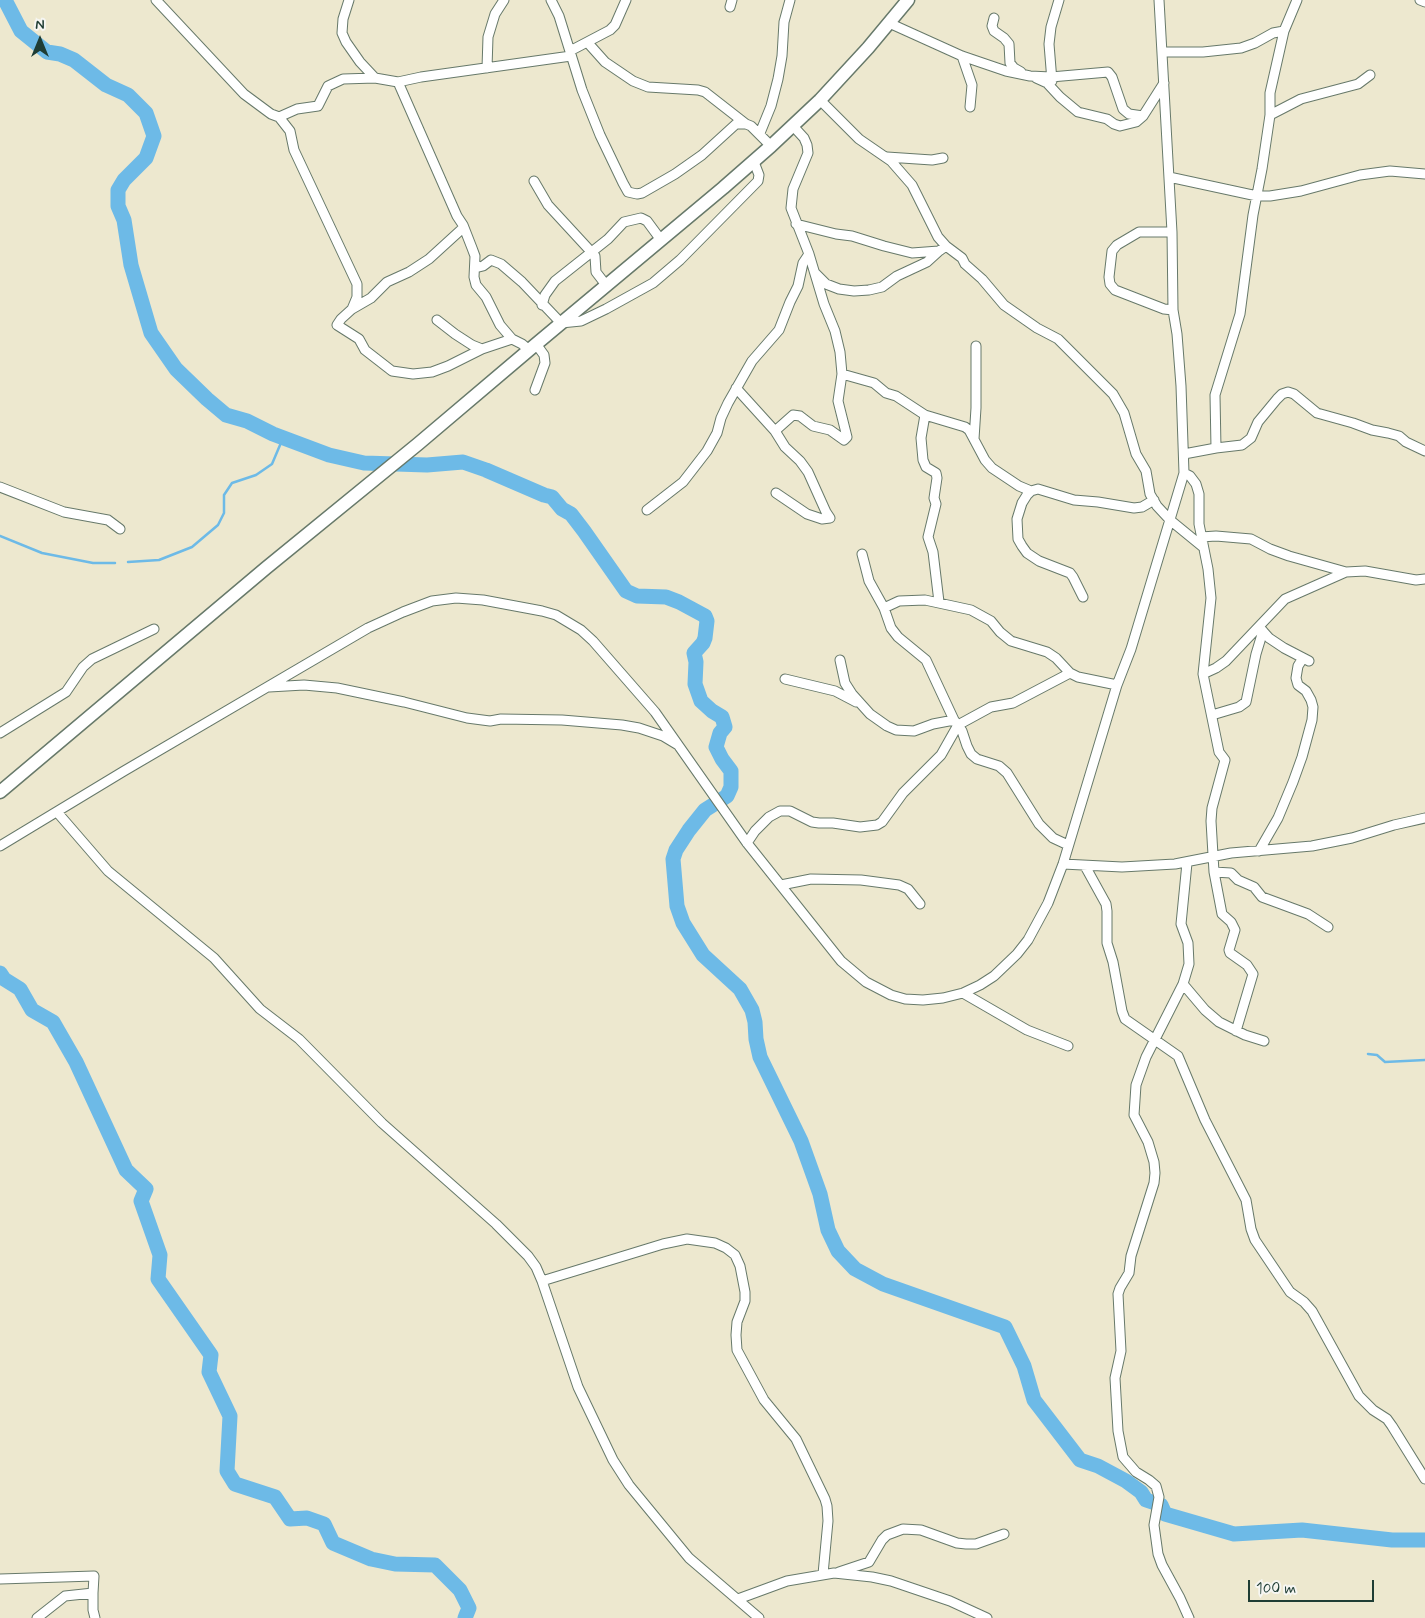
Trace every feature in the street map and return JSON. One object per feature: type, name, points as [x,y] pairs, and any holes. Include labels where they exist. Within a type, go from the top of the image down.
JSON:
[{"type":"highway","points":[[0,792],[754,162],[820,100],[908,0]]},
{"type":"street","points":[[156,0],[244,94],[279,117],[290,132],[294,150],[357,284],[356,297],[352,309]]},
{"type":"street","points":[[487,68],[488,37],[495,14],[504,0]]},
{"type":"street","points":[[551,0],[559,16],[570,53],[600,135],[628,192],[632,194],[642,193],[675,174],[702,155],[731,126],[746,124]]},
{"type":"street","points":[[279,117],[297,109],[318,106],[324,91],[334,82],[353,78],[375,78],[398,82],[570,53],[604,34],[615,24],[626,0]]},
{"type":"street","points":[[760,133],[771,106],[778,79],[782,56],[784,22],[790,0]]},
{"type":"street","points":[[1059,0],[1048,44],[1051,77],[1054,88],[1060,97],[1078,112],[1107,119],[1114,124],[1127,126],[1143,116],[1164,83]]},
{"type":"street","points":[[0,846],[368,628],[417,606],[445,599],[497,602],[556,615],[581,630],[617,667],[655,712],[747,843],[840,961],[874,987],[891,995],[923,1000],[963,993],[994,976],[1028,940],[1048,903],[1063,864],[1184,473],[1177,334],[1173,310],[1172,232],[1159,0]]},
{"type":"street","points":[[1216,448],[1215,395],[1240,314],[1253,215],[1270,115],[1270,93],[1284,31],[1297,0]]},
{"type":"street","points":[[1420,0],[1425,2]]},
{"type":"street","points":[[349,1],[343,19],[342,33],[360,62],[375,78]]},
{"type":"street","points":[[994,18],[992,26],[994,31],[1009,44],[1010,63],[1014,68],[1054,88]]},
{"type":"street","points":[[889,23],[992,68],[1030,76],[1051,77],[1108,72],[1112,77],[1123,109],[1129,114],[1143,116]]},
{"type":"street","points":[[1162,52],[1203,52],[1241,48],[1273,33],[1284,31]]},
{"type":"street","points":[[588,43],[606,62],[633,81],[648,87],[705,92],[760,133],[772,146]]},
{"type":"street","points":[[962,56],[972,85],[970,106]]},
{"type":"street","points":[[1270,115],[1301,99],[1358,84],[1370,76]]},
{"type":"street","points":[[398,82],[472,248],[476,285],[486,298],[500,326],[512,339],[532,347],[544,355],[545,363],[535,390]]},
{"type":"street","points":[[820,100],[859,140],[886,157],[912,185],[943,248]]},
{"type":"street","points":[[776,431],[792,415],[800,416],[808,423],[830,430],[844,440],[846,439],[838,401],[842,374],[835,330],[824,304],[809,254],[791,208],[792,189],[808,153],[804,138],[794,126]]},
{"type":"street","points":[[886,157],[932,160],[943,158]]},
{"type":"street","points":[[475,264],[479,267],[491,260],[501,264],[522,282],[561,323],[581,321],[653,282],[680,260],[758,182],[759,175],[754,162]]},
{"type":"street","points":[[1169,177],[1257,196],[1270,196],[1301,191],[1360,175],[1390,171],[1425,174]]},
{"type":"street","points":[[534,182],[548,205],[596,258],[596,272],[606,285]]},
{"type":"street","points":[[542,305],[550,287],[608,239],[624,222],[635,218],[648,221],[661,240]]},
{"type":"street","points":[[796,224],[912,253],[943,248],[962,258],[965,264],[982,279],[1004,306],[1037,328],[1058,339],[1113,394],[1124,413],[1136,454],[1146,471],[1150,494],[1170,520],[1203,547]]},
{"type":"street","points":[[463,228],[429,259],[409,272],[387,282],[372,298],[352,309],[340,319],[337,326],[359,339],[366,350],[392,371],[413,374],[432,372],[482,349],[512,339]]},
{"type":"street","points":[[1172,232],[1139,232],[1117,245],[1112,251],[1109,277],[1110,284],[1115,290],[1164,309],[1173,310]]},
{"type":"street","points":[[815,273],[826,284],[854,291],[869,290],[882,287],[897,276],[926,262],[943,248]]},
{"type":"street","points":[[647,510],[683,482],[698,466],[718,433],[721,418],[752,361],[779,330],[798,286],[803,264],[809,254]]},
{"type":"street","points":[[437,320],[472,345],[482,349]]},
{"type":"street","points":[[974,439],[976,346]]},
{"type":"street","points":[[842,374],[874,383],[886,393],[896,396],[925,415],[965,427],[969,430],[985,460],[992,468],[1013,483],[1031,491],[1038,489],[1074,500],[1134,508],[1142,507],[1154,500]]},
{"type":"street","points":[[736,388],[776,431],[785,447],[800,461],[808,472],[830,518],[826,520],[816,518],[776,494]]},
{"type":"street","points":[[1184,454],[1242,445],[1247,442],[1266,411],[1276,399],[1288,392],[1294,394],[1317,413],[1372,430],[1394,434],[1425,451]]},
{"type":"street","points":[[925,415],[922,438],[923,460],[926,467],[936,473],[937,478],[934,498],[936,504],[928,537],[933,552],[939,602]]},
{"type":"street","points":[[1184,473],[1190,476],[1196,484],[1199,494],[1201,537],[1208,569],[1211,598],[1202,674],[1219,752],[1225,760],[1212,808],[1212,857],[1214,872],[1222,914],[1231,922],[1235,930],[1230,953],[1247,965],[1253,974],[1236,1031]]},
{"type":"street","points":[[0,488],[64,512],[95,516],[108,520],[120,529]]},
{"type":"street","points":[[1031,491],[1019,511],[1016,529],[1018,539],[1027,553],[1039,561],[1070,573],[1083,597]]},
{"type":"street","points":[[1201,537],[1216,536],[1251,539],[1289,556],[1346,572],[1365,571],[1416,580],[1425,579]]},
{"type":"street","points":[[862,554],[869,581],[884,608],[887,620],[896,635],[926,660],[971,754],[977,759],[1000,766],[1007,773],[1039,824],[1053,838],[1068,845]]},
{"type":"street","points":[[1202,674],[1226,661],[1261,629],[1285,599],[1346,572]]},
{"type":"street","points":[[884,608],[899,600],[924,600],[939,602],[980,614],[991,621],[1010,641],[1047,652],[1056,658],[1070,673],[1078,677],[1117,685]]},
{"type":"street","points":[[0,733],[66,692],[83,667],[92,659],[154,629]]},
{"type":"street","points":[[1259,851],[1278,818],[1294,782],[1312,720],[1313,707],[1306,691],[1298,685],[1296,678],[1298,666],[1306,659],[1284,648],[1261,629]]},
{"type":"street","points":[[1212,715],[1239,708],[1246,702],[1261,629]]},
{"type":"street","points":[[840,660],[845,683],[862,706],[878,721],[904,732],[921,730],[933,724],[956,722],[990,708],[1013,703],[1070,673]]},
{"type":"street","points":[[785,679],[835,691],[862,706]]},
{"type":"street","points":[[267,687],[304,684],[337,688],[467,718],[490,721],[501,719],[562,720],[639,728],[663,736],[681,747]]},
{"type":"street","points":[[747,843],[755,831],[769,817],[780,811],[790,811],[812,822],[860,827],[877,826],[903,793],[941,755],[956,722]]},
{"type":"street","points":[[57,812],[108,871],[214,958],[260,1009],[299,1039],[382,1123],[528,1256],[536,1267],[542,1281],[578,1386],[613,1460],[629,1486],[689,1558],[758,1618]]},
{"type":"street","points":[[1063,864],[1151,866],[1187,863],[1212,857],[1312,846],[1352,838],[1425,818]]},
{"type":"street","points":[[1187,863],[1182,924],[1190,953],[1189,964],[1183,984],[1153,1040],[1136,1085],[1134,1115],[1148,1142],[1154,1162],[1154,1183],[1131,1256],[1129,1273],[1118,1294],[1121,1350],[1115,1378],[1118,1431],[1123,1457],[1136,1472],[1156,1486],[1158,1499],[1154,1519],[1158,1554],[1189,1618]]},
{"type":"street","points":[[1086,866],[1106,904],[1107,944],[1113,962],[1125,1019],[1178,1056],[1205,1120],[1246,1200],[1255,1240],[1290,1292],[1304,1302],[1312,1311],[1359,1396],[1373,1410],[1387,1419],[1425,1480]]},
{"type":"street","points":[[1214,872],[1231,874],[1238,880],[1254,886],[1262,897],[1308,914],[1328,927]]},
{"type":"street","points":[[781,885],[811,879],[880,882],[908,889],[920,904]]},
{"type":"street","points":[[1183,984],[1210,1015],[1219,1022],[1236,1031],[1264,1041]]},
{"type":"street","points":[[963,993],[1027,1030],[1068,1046]]},
{"type":"street","points":[[542,1281],[663,1244],[687,1239],[715,1243],[735,1255],[740,1266],[745,1292],[745,1301],[737,1322],[737,1350],[764,1400],[796,1439],[825,1499],[828,1521],[823,1574]]},
{"type":"street","points":[[834,1573],[869,1562],[887,1535],[903,1529],[921,1530],[957,1543],[966,1544],[976,1544],[1004,1534]]},
{"type":"street","points":[[738,1599],[787,1581],[834,1573],[891,1581],[950,1601],[987,1618]]},
{"type":"street","points":[[0,1579],[94,1576],[93,1610],[95,1618]]},
{"type":"street","points":[[37,1618],[65,1596],[93,1593]]},
{"type":"waterway","points":[[5,0],[21,31],[47,52],[60,54],[74,60],[106,85],[128,95],[146,113],[154,136],[146,158],[124,180],[118,190],[118,206],[124,220],[131,265],[151,333],[176,369],[207,399],[226,415],[247,421],[273,434],[329,455],[364,463],[427,465],[463,462],[552,497],[562,509],[571,514],[626,591],[637,596],[666,597],[705,616],[707,621],[705,638],[694,653],[696,662],[695,684],[701,701],[722,717],[725,727],[720,733],[716,747],[731,771],[731,787],[727,796],[705,810],[676,850],[673,859],[677,906],[683,923],[703,955],[740,989],[752,1010],[760,1057],[801,1141],[820,1194],[828,1230],[838,1251],[855,1269],[883,1284],[1005,1327],[1024,1366],[1034,1400],[1080,1460],[1098,1466],[1126,1481],[1141,1492],[1146,1500],[1161,1505],[1165,1514],[1234,1534],[1302,1530],[1392,1540],[1425,1540]]},
{"type":"waterway","points":[[128,562],[159,560],[192,547],[218,525],[224,513],[224,495],[232,483],[256,475],[272,464],[283,438]]},
{"type":"waterway","points":[[0,536],[42,553],[93,563],[115,563]]},
{"type":"waterway","points":[[0,973],[4,979],[20,989],[32,1010],[53,1022],[76,1062],[126,1170],[146,1189],[141,1201],[160,1255],[158,1279],[211,1355],[209,1372],[230,1416],[227,1471],[235,1484],[275,1497],[290,1519],[307,1518],[324,1524],[333,1543],[371,1559],[395,1564],[435,1565],[460,1590],[469,1608],[465,1618]]},
{"type":"waterway","points":[[1368,1054],[1377,1055],[1385,1062],[1425,1060]]}]
